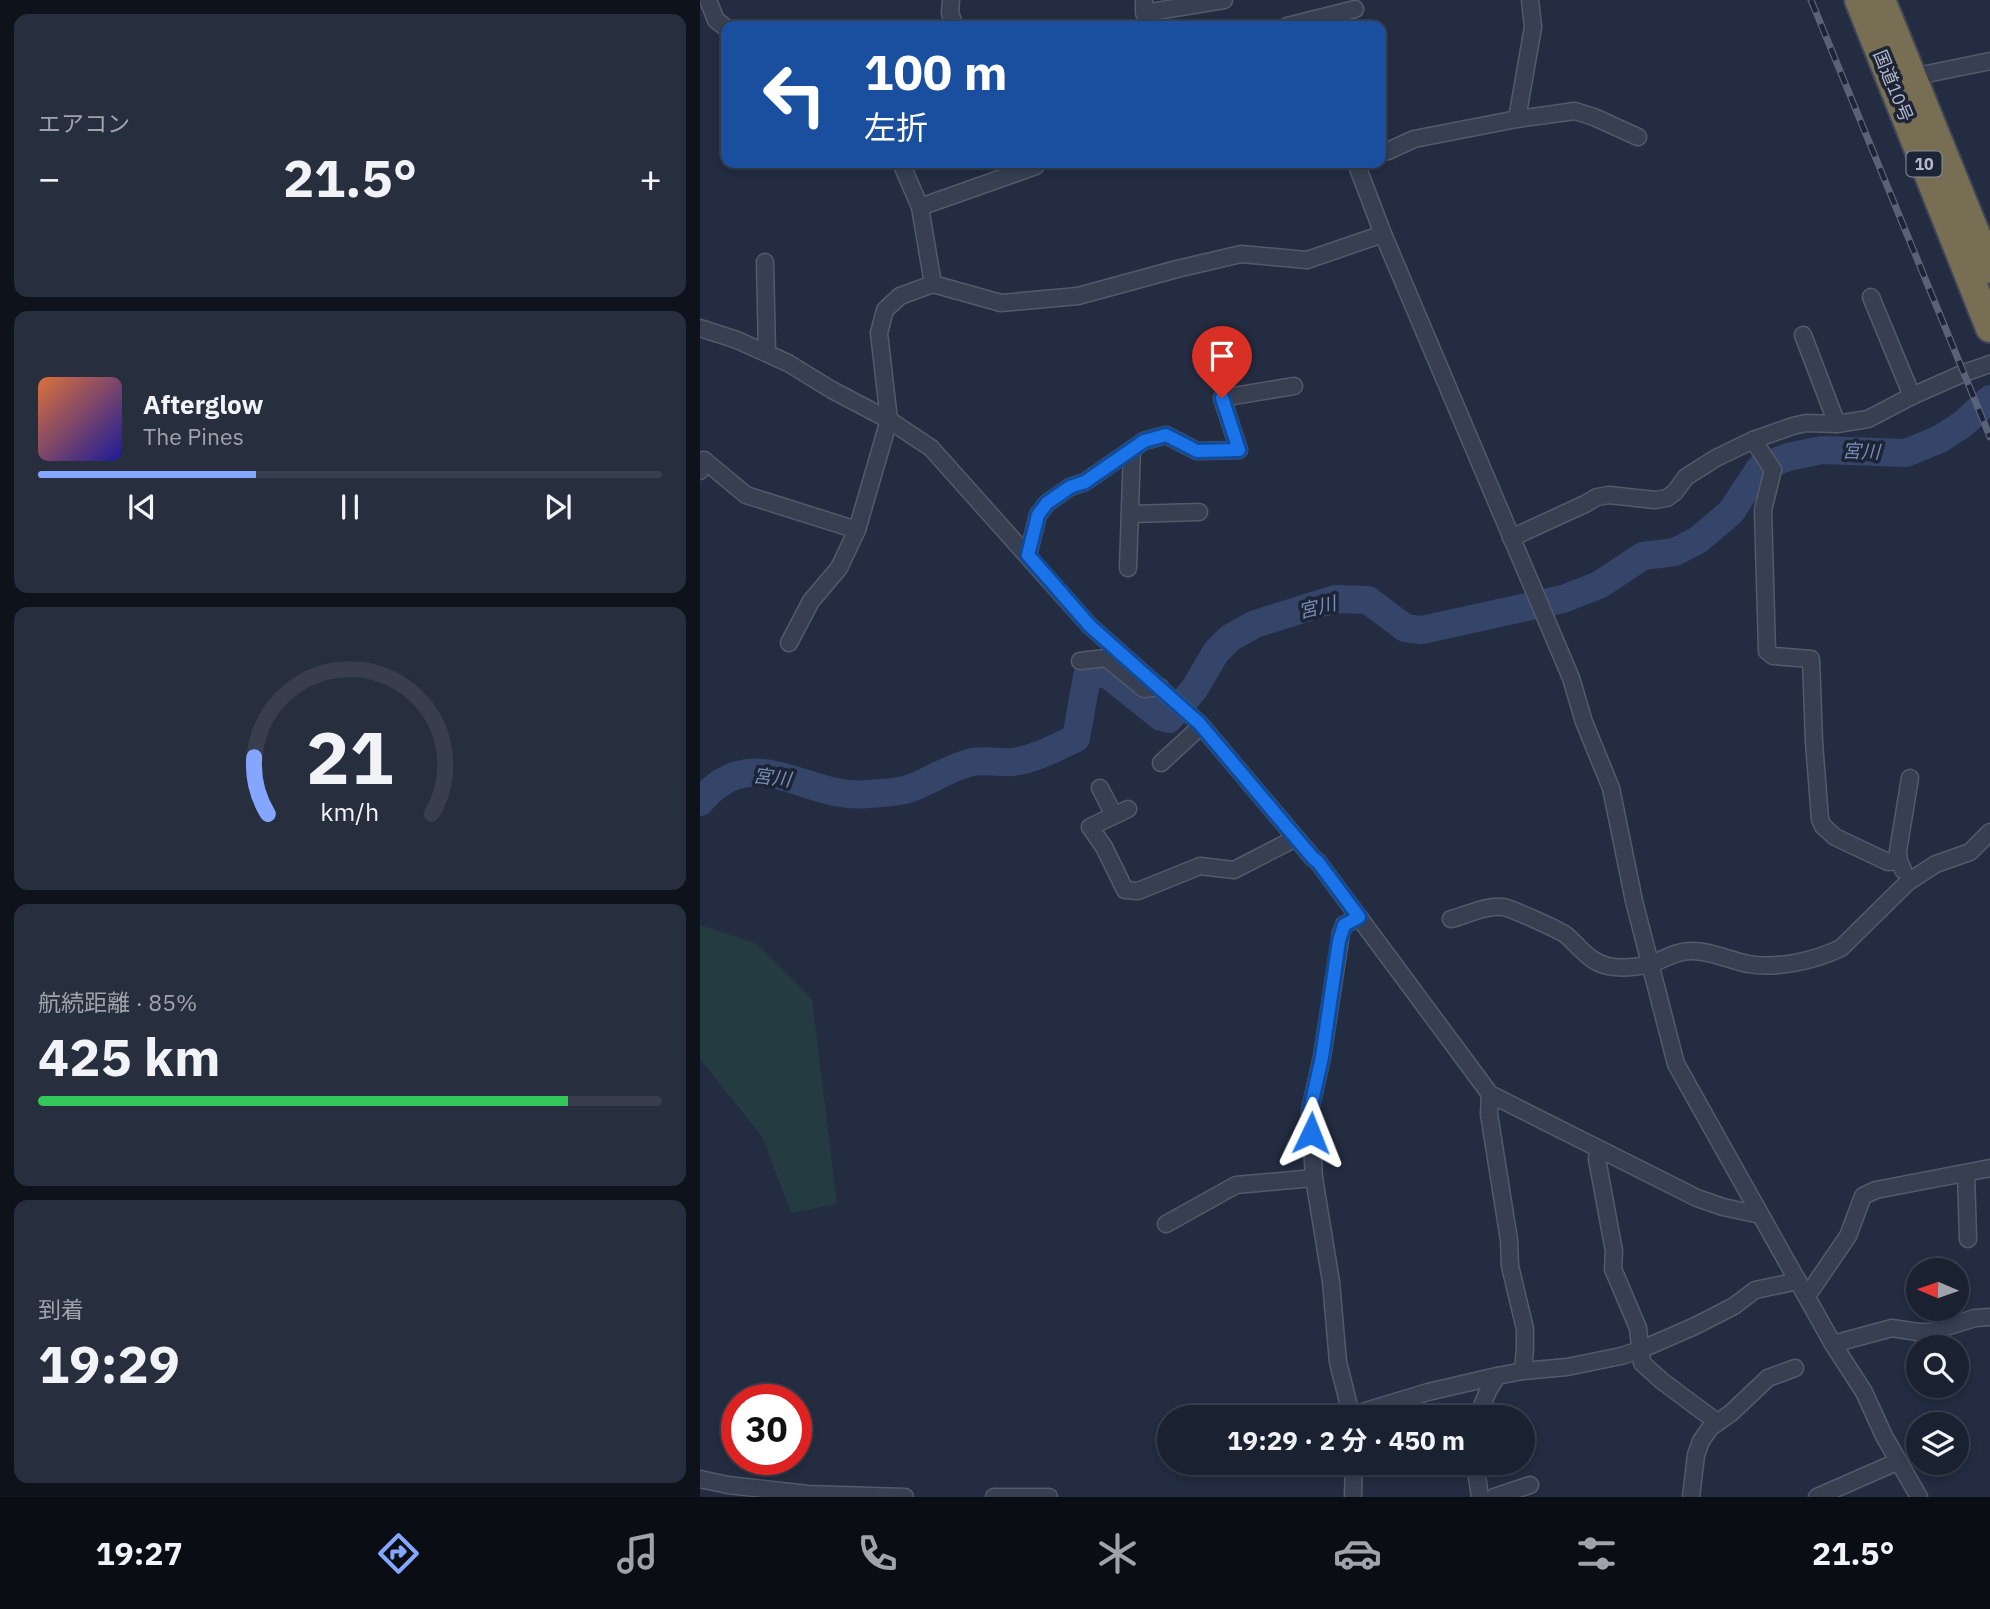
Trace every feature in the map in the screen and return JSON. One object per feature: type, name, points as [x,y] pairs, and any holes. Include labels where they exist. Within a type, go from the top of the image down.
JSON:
[{"type":"highway","name":"国道10号","points":[[1859,0],[1990,328]]},
{"type":"highway","name":"国道10号","points":[[1881,0],[1990,269]]},
{"type":"street","points":[[708,0],[716,20],[721,24]]},
{"type":"street","points":[[950,0],[953,21]]},
{"type":"street","points":[[1144,0],[1144,13],[1223,0]]},
{"type":"street","points":[[1517,119],[1533,27],[1530,0]]},
{"type":"street","points":[[1303,21],[1355,5]]},
{"type":"street","points":[[1913,77],[1990,61]]},
{"type":"street","points":[[1386,151],[1414,139],[1575,111],[1638,136]]},
{"type":"street","points":[[903,168],[920,207],[933,284]]},
{"type":"street","points":[[920,207],[1031,168]]},
{"type":"street","points":[[1358,168],[1383,234],[1571,678],[1584,722],[1611,788],[1634,901],[1676,1065],[1833,1344],[1864,1392],[1884,1436],[1919,1497]]},
{"type":"street","points":[[789,643],[811,601],[839,568],[857,530],[889,419],[879,333],[885,310],[900,296],[933,284],[1001,303],[1078,296],[1241,254],[1307,260],[1383,234]]},
{"type":"street","points":[[765,262],[767,353]]},
{"type":"street","points":[[1871,297],[1912,396]]},
{"type":"street","points":[[700,328],[767,353],[889,419],[931,448],[1090,626],[1200,724],[1318,862],[1490,1094],[1697,1198],[1723,1207],[1760,1214]]},
{"type":"street","points":[[1802,335],[1837,424]]},
{"type":"street","points":[[1511,538],[1597,497],[1609,495],[1656,500],[1667,498],[1686,477],[1716,458],[1753,440],[1806,423],[1837,424],[1868,419],[1912,396],[1990,364]]},
{"type":"street","points":[[1028,555],[1038,515],[1047,503],[1070,487],[1085,482],[1144,441],[1166,435],[1197,451],[1239,450],[1222,398],[1294,387]]},
{"type":"street","points":[[1753,440],[1773,470],[1762,510],[1767,651],[1773,656],[1811,659],[1819,819],[1835,837],[1888,862],[1899,861]]},
{"type":"street","points":[[1128,568],[1132,449]]},
{"type":"street","points":[[700,471],[704,460],[746,495],[857,530]]},
{"type":"street","points":[[1130,514],[1199,512]]},
{"type":"street","points":[[1080,661],[1106,658],[1144,690],[1165,692]]},
{"type":"street","points":[[1161,763],[1200,724]]},
{"type":"street","points":[[1908,882],[1899,861],[1898,851],[1910,778]]},
{"type":"street","points":[[1100,788],[1121,812],[1090,827],[1104,847],[1125,890],[1138,891],[1200,866],[1234,870],[1296,838]]},
{"type":"street","points":[[1451,919],[1490,908],[1504,907],[1565,934],[1593,961],[1608,966],[1651,964],[1679,952],[1694,951],[1749,964],[1779,965],[1828,954],[1841,948],[1908,882],[1936,864],[1970,852],[1990,832]]},
{"type":"street","points":[[1349,1405],[1338,1362],[1331,1282],[1314,1178],[1310,1110],[1322,1057],[1341,933],[1344,925],[1359,917]]},
{"type":"street","points":[[1490,1094],[1489,1114],[1509,1240],[1510,1266],[1525,1329],[1523,1371]]},
{"type":"street","points":[[1598,1150],[1597,1160],[1614,1251],[1613,1269],[1638,1328],[1642,1363],[1717,1422]]},
{"type":"street","points":[[1807,1297],[1849,1236],[1863,1196],[1876,1190],[1990,1168]]},
{"type":"street","points":[[1966,1173],[1968,1239]]},
{"type":"street","points":[[1166,1224],[1237,1185],[1314,1178]]},
{"type":"street","points":[[1387,1405],[1497,1376],[1567,1367],[1621,1356],[1695,1326],[1734,1306],[1755,1290],[1798,1281]]},
{"type":"street","points":[[1833,1344],[1892,1328],[1930,1332],[1975,1318],[1990,1317]]},
{"type":"street","points":[[1691,1497],[1696,1455],[1701,1441],[1717,1422],[1731,1413],[1768,1378],[1795,1368]]},
{"type":"street","points":[[1482,1405],[1497,1376]]},
{"type":"street","points":[[1817,1497],[1899,1461]]},
{"type":"street","points":[[1353,1497],[1354,1475]]},
{"type":"street","points":[[1477,1475],[1480,1497]]},
{"type":"street","points":[[700,1479],[808,1494],[905,1497]]},
{"type":"street","points":[[1494,1497],[1530,1485]]},
{"type":"street","points":[[994,1497],[1049,1497]]},
{"type":"shaded area","points":[[700,925],[757,944],[812,999],[837,1204],[791,1213],[763,1138],[700,1059]]},
{"type":"waterway","name":"宮川","points":[[700,802],[720,783],[740,774],[781,776],[845,794],[868,794],[906,790],[974,762],[1012,762],[1045,753],[1076,738],[1087,676],[1106,673],[1161,717],[1169,719],[1195,688],[1216,652],[1230,638],[1255,624],[1335,599],[1368,600],[1405,628],[1422,630],[1563,599],[1599,585],[1643,556],[1675,552],[1698,540],[1731,512],[1760,468],[1788,457],[1822,450],[1906,453],[1940,439],[1963,424],[1990,399]]},
{"type":"railway","points":[[1811,0],[1990,437]]},
{"type":"route","points":[[1222,398],[1239,450],[1197,451],[1166,435],[1144,441],[1085,482],[1070,487],[1047,503],[1038,515],[1028,555],[1090,626],[1199,723],[1318,862],[1359,917],[1344,925],[1339,941],[1322,1057],[1310,1110],[1311,1133]]}]
